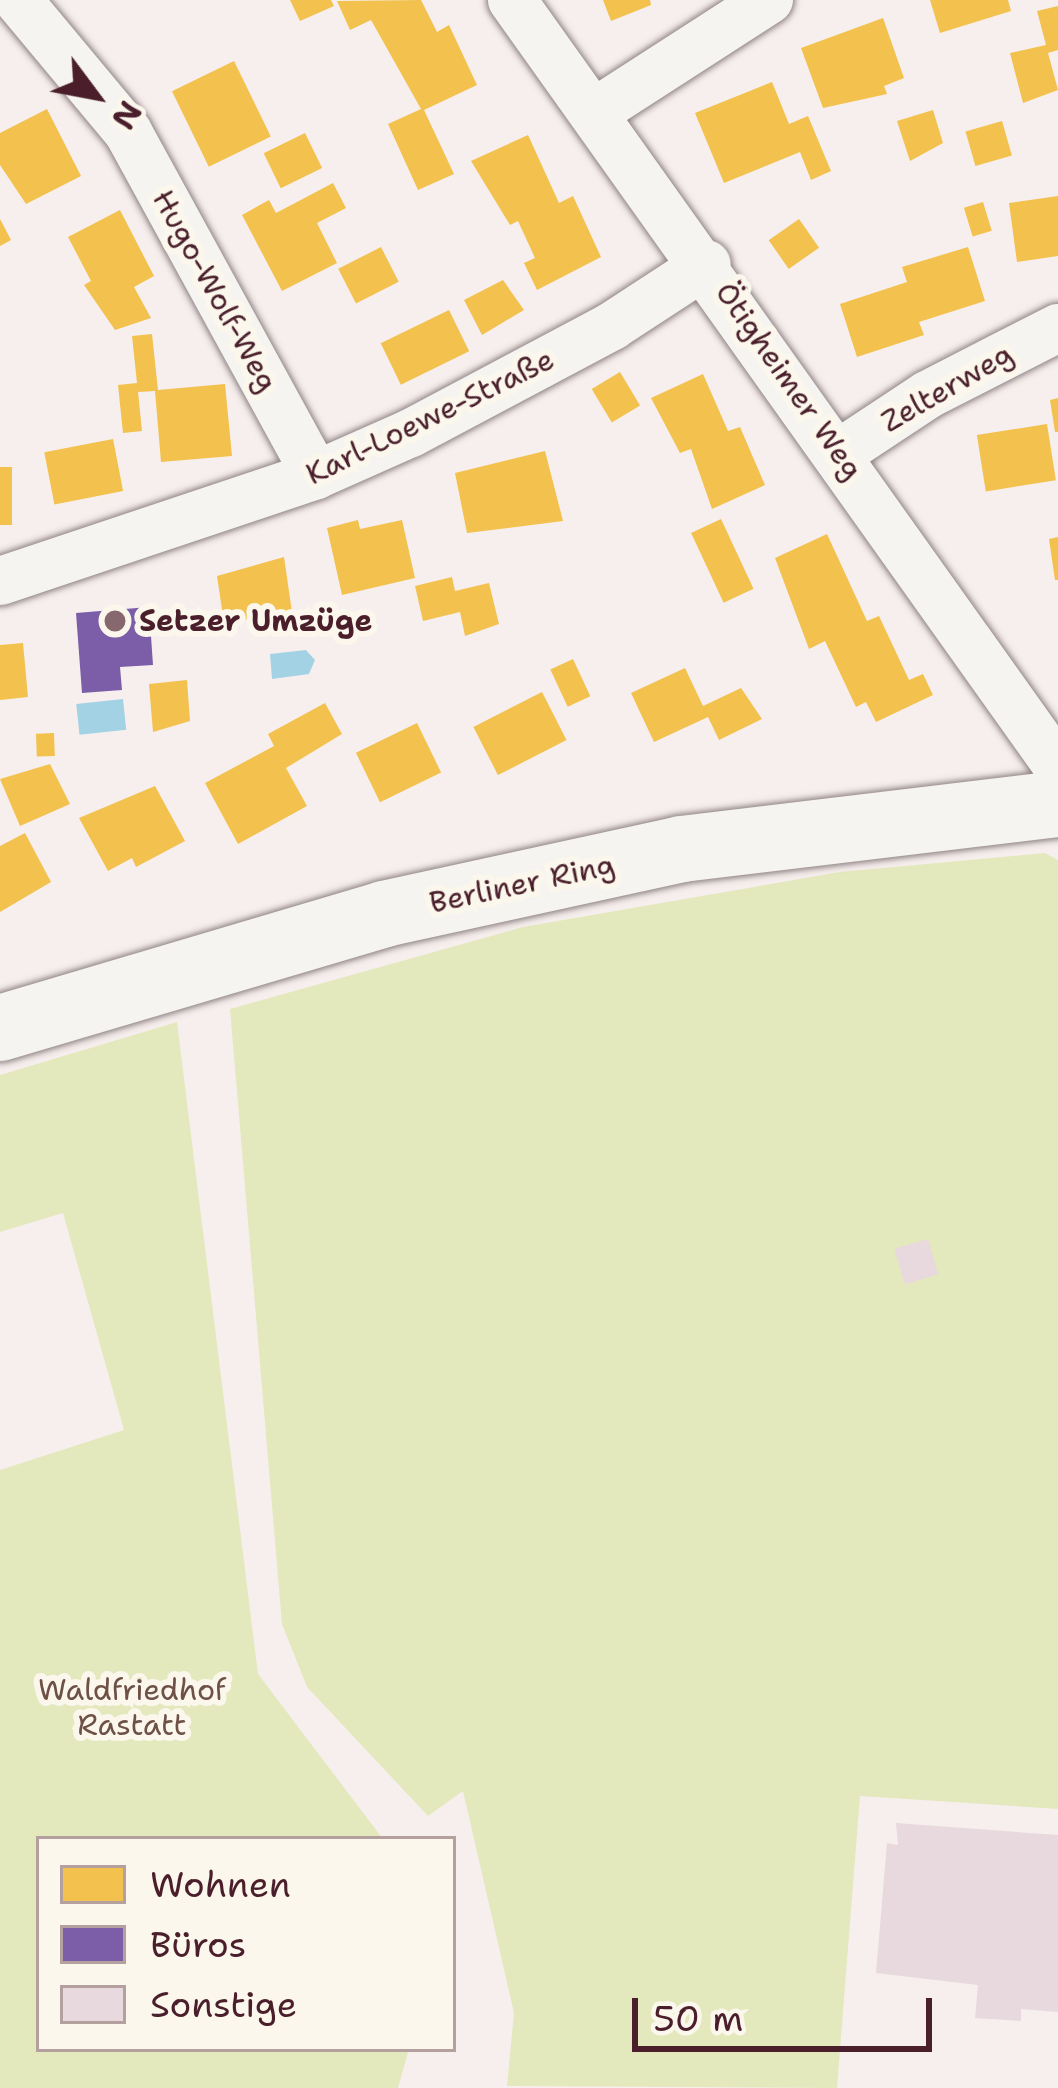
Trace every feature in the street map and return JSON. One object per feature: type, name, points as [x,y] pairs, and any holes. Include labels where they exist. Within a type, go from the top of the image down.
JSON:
[{"type":"street","name":"Hugo-Wolf-Weg","points":[[18,0],[128,132],[316,475]]},
{"type":"street","name":"Ötigheimer Weg","points":[[512,0],[707,264],[1058,767]]},
{"type":"street","points":[[595,112],[769,0]]},
{"type":"street","name":"Karl-Loewe-Straße","points":[[0,580],[316,475],[510,384],[707,264]]},
{"type":"street","name":"Zelterweg","points":[[838,454],[927,394],[1058,328]]},
{"type":"street","name":"Berliner Ring","points":[[0,1028],[384,914],[681,848],[1058,805]]},
{"type":"green space","points":[[1045,853],[1058,860],[1058,1809],[860,1796],[837,2088],[507,2086],[514,2013],[463,1791],[428,1816],[307,1687],[282,1624],[230,1009],[523,927],[840,872]]},
{"type":"green space","name":"Waldfriedhof Rastatt","points":[[177,1022],[258,1674],[381,1836],[36,1836],[36,2052],[408,2052],[398,2088],[0,2088],[0,1470],[124,1430],[63,1213],[0,1232],[0,1075]]},
{"type":"water","points":[[306,650],[315,660],[309,674],[272,679],[270,654]]},
{"type":"water","points":[[123,699],[126,730],[79,735],[76,704]]},
{"type":"building: Wohnen","points":[[290,0],[331,0],[334,6],[300,21]]},
{"type":"building: Wohnen","points":[[421,0],[437,32],[449,25],[477,85],[424,110],[454,174],[418,190],[388,124],[421,109],[371,20],[350,30],[337,1]]},
{"type":"building: Wohnen","points":[[603,0],[650,0],[651,5],[611,21]]},
{"type":"building: Wohnen","points":[[930,0],[1008,0],[1011,11],[940,33]]},
{"type":"building: Wohnen","points":[[1058,6],[1058,50],[1048,53],[1058,90],[1023,103],[1010,53],[1046,45],[1037,11]]},
{"type":"building: Wohnen","points":[[883,18],[904,78],[884,86],[887,94],[823,108],[801,48]]},
{"type":"building: Wohnen","points":[[234,61],[271,136],[209,167],[172,91]]},
{"type":"building: Wohnen","points":[[772,82],[789,124],[808,116],[831,171],[811,180],[800,152],[724,183],[695,113]]},
{"type":"building: Wohnen","points":[[47,109],[81,176],[26,204],[0,165],[0,133]]},
{"type":"building: Wohnen","points":[[933,110],[943,143],[910,161],[897,121]]},
{"type":"building: Wohnen","points":[[1002,121],[1012,156],[975,166],[965,131]]},
{"type":"building: Wohnen","points":[[305,133],[322,168],[281,188],[264,153]]},
{"type":"building: Wohnen","points":[[528,135],[559,203],[573,196],[601,257],[537,290],[524,263],[535,258],[518,221],[510,225],[471,161]]},
{"type":"building: Wohnen","points":[[333,183],[346,208],[317,223],[337,263],[282,291],[242,215],[269,200],[276,213]]},
{"type":"building: Wohnen","points":[[1058,196],[1058,256],[1017,262],[1009,203]]},
{"type":"building: Wohnen","points":[[983,202],[992,231],[973,237],[964,208]]},
{"type":"building: Wohnen","points":[[120,210],[154,276],[134,287],[151,318],[115,330],[84,285],[91,281],[68,237]]},
{"type":"building: Wohnen","points":[[0,219],[11,240],[0,246]]},
{"type":"building: Wohnen","points":[[799,219],[819,248],[789,269],[769,240]]},
{"type":"building: Wohnen","points":[[381,247],[399,282],[356,304],[338,269]]},
{"type":"building: Wohnen","points":[[968,247],[985,301],[919,322],[924,335],[857,357],[840,304],[907,282],[902,267]]},
{"type":"building: Wohnen","points":[[503,280],[524,310],[482,335],[464,300]]},
{"type":"building: Wohnen","points":[[449,310],[469,351],[401,385],[381,343]]},
{"type":"building: Wohnen","points":[[152,334],[158,390],[225,384],[232,456],[161,462],[155,391],[138,392],[142,431],[123,433],[118,385],[137,383],[132,336]]},
{"type":"building: Wohnen","points":[[620,372],[640,405],[612,422],[592,389]]},
{"type":"building: Wohnen","points":[[703,374],[728,431],[740,427],[765,485],[712,509],[691,449],[680,453],[651,398]]},
{"type":"building: Wohnen","points":[[1058,398],[1058,432],[1055,432],[1050,400]]},
{"type":"building: Wohnen","points":[[1047,424],[1056,480],[986,491],[977,435]]},
{"type":"building: Wohnen","points":[[113,439],[123,491],[54,504],[44,452]]},
{"type":"building: Wohnen","points":[[545,451],[563,521],[467,533],[455,473]]},
{"type":"building: Wohnen","points":[[0,467],[12,467],[12,525],[0,525]]},
{"type":"building: Wohnen","points":[[721,519],[754,589],[724,603],[691,533]]},
{"type":"building: Wohnen","points":[[358,520],[360,529],[402,520],[415,578],[342,595],[327,528]]},
{"type":"building: Wohnen","points":[[827,534],[867,621],[879,616],[909,680],[923,674],[933,695],[876,722],[866,702],[856,707],[825,641],[809,649],[775,558]]},
{"type":"building: Wohnen","points":[[1058,537],[1058,580],[1055,580],[1049,539]]},
{"type":"building: Wohnen","points":[[284,557],[292,612],[224,623],[217,576]]},
{"type":"building: Wohnen","points":[[452,577],[455,591],[489,583],[499,624],[465,636],[460,612],[423,621],[415,586]]},
{"type":"building: Wohnen","points":[[23,643],[28,697],[0,700],[0,645]]},
{"type":"building: Wohnen","points":[[573,659],[590,696],[568,707],[550,670]]},
{"type":"building: Wohnen","points":[[685,668],[703,706],[741,688],[762,719],[719,740],[708,717],[654,742],[631,693]]},
{"type":"building: Wohnen","points":[[187,680],[190,721],[153,732],[149,684]]},
{"type":"building: Wohnen","points":[[542,692],[567,740],[498,775],[473,727]]},
{"type":"building: Wohnen","points":[[325,703],[342,734],[286,768],[307,806],[238,844],[205,783],[274,746],[268,734]]},
{"type":"building: Wohnen","points":[[417,723],[441,772],[380,802],[356,753]]},
{"type":"building: Wohnen","points":[[54,733],[55,756],[37,757],[36,734]]},
{"type":"building: Wohnen","points":[[50,764],[70,804],[20,826],[0,779]]},
{"type":"building: Wohnen","points":[[155,786],[185,841],[136,867],[132,858],[108,871],[79,818]]},
{"type":"building: Wohnen","points":[[25,833],[51,882],[0,912],[0,846]]},
{"type":"building: Büros","points":[[149,607],[153,665],[120,667],[122,690],[82,693],[76,613]]},
{"type":"building: Sonstige","points":[[928,1239],[938,1275],[905,1284],[894,1249]]},
{"type":"building: Sonstige","points":[[896,1823],[1058,1835],[1058,2012],[1021,2009],[1021,2021],[975,2018],[978,1985],[876,1973],[887,1843],[898,1845]]},
{"type":"place","name":"Setzer Umzüge","points":[[115,621]]}]
